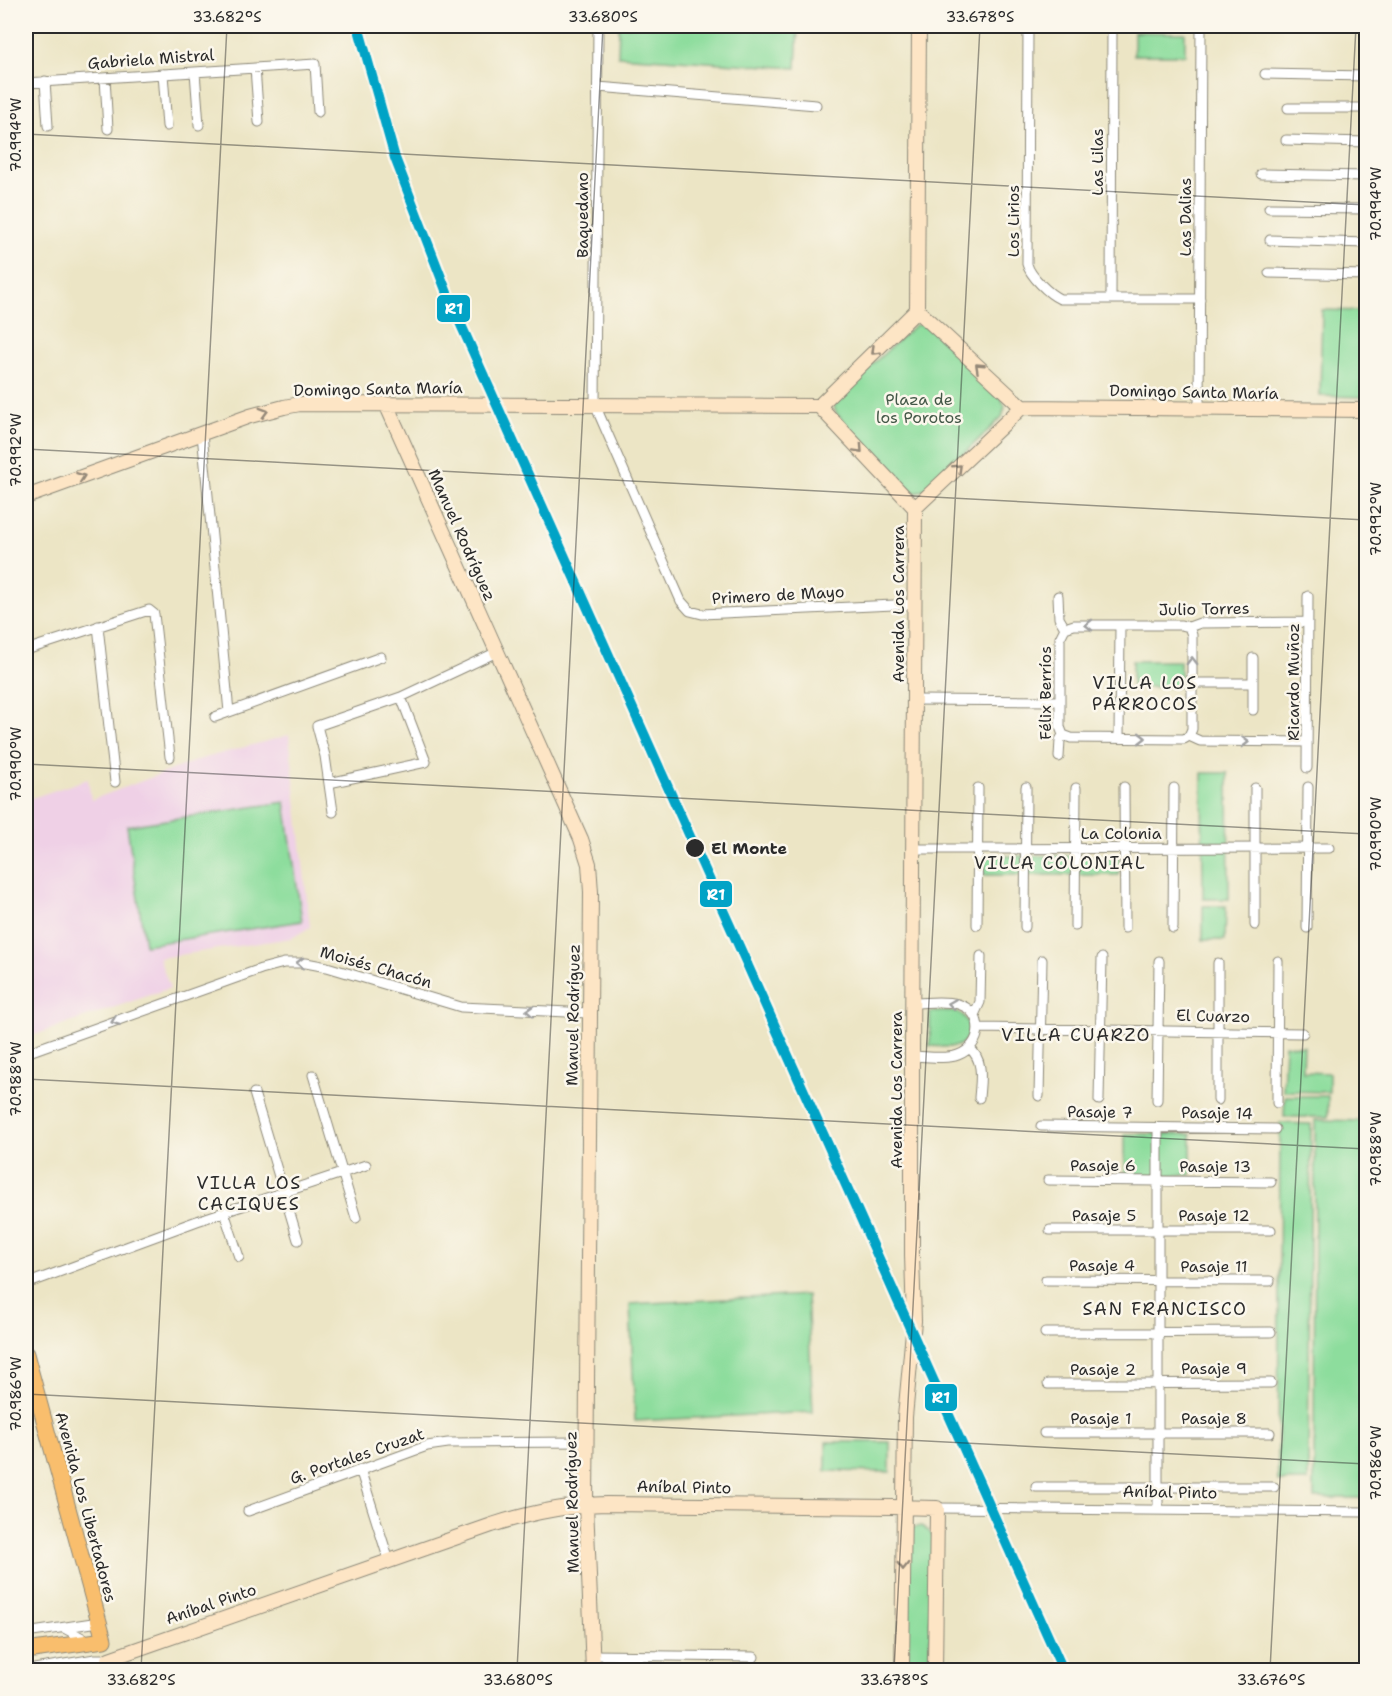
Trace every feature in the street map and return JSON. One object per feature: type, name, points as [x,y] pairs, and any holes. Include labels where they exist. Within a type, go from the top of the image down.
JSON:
[{"type":"main road","name":"Avenida Los Libertadores","points":[[26,1354],[99,1622],[97,1641]]},
{"type":"main road","points":[[26,1651],[97,1641]]},
{"type":"street","name":"Baquedano","points":[[595,405],[598,26]]},
{"type":"street","points":[[917,310],[1022,407],[915,508],[819,406],[917,310],[919,26]]},
{"type":"street","name":"Los Lirios","points":[[1028,26],[1028,268],[1058,298],[1200,299]]},
{"type":"street","name":"Las Lilas","points":[[1111,299],[1112,26]]},
{"type":"street","name":"Las Dalias","points":[[1199,409],[1201,26]]},
{"type":"street","name":"Gabriela Mistral","points":[[26,83],[315,64],[318,112]]},
{"type":"street","points":[[255,68],[259,122]]},
{"type":"street","points":[[195,72],[199,125]]},
{"type":"street","points":[[163,74],[167,126]]},
{"type":"street","points":[[1265,74],[1366,76]]},
{"type":"street","points":[[105,78],[108,129]]},
{"type":"street","points":[[45,81],[48,126]]},
{"type":"street","points":[[598,87],[816,105]]},
{"type":"street","points":[[1288,108],[1366,108]]},
{"type":"street","points":[[1286,140],[1366,142]]},
{"type":"street","points":[[1261,174],[1366,176]]},
{"type":"street","points":[[1269,208],[1366,209]]},
{"type":"street","points":[[1270,240],[1366,243]]},
{"type":"street","points":[[1269,273],[1366,275]]},
{"type":"street","name":"Domingo Santa María","points":[[26,497],[250,416],[284,407],[318,403],[819,406]]},
{"type":"street","name":"Manuel Rodríguez","points":[[386,404],[586,851],[591,878],[586,1505],[593,1671]]},
{"type":"street","name":"Primero de Mayo","points":[[595,405],[681,601],[690,611],[702,614],[915,604]]},
{"type":"street","name":"Domingo Santa María","points":[[1022,407],[1366,410]]},
{"type":"street","points":[[202,434],[229,712]]},
{"type":"street","name":"Avenida Los Carrera","points":[[902,1671],[905,1417],[914,1321],[912,1002],[915,508]]},
{"type":"street","name":"Félix Berríos","points":[[1058,596],[1059,618],[1065,628],[1060,638],[1060,727],[1063,735],[1059,756]]},
{"type":"street","name":"Ricardo Muñoz","points":[[1307,768],[1308,596]]},
{"type":"street","points":[[26,650],[149,610],[154,614],[170,757]]},
{"type":"street","name":"Julio Torres","points":[[1065,628],[1074,625],[1181,625],[1189,627],[1200,623],[1308,622]]},
{"type":"street","points":[[1119,738],[1120,625]]},
{"type":"street","points":[[98,626],[115,782]]},
{"type":"street","points":[[1063,735],[1068,738],[1184,739],[1189,736],[1192,729],[1192,635],[1189,627]]},
{"type":"street","points":[[333,812],[325,756],[317,726],[400,697],[497,652]]},
{"type":"street","points":[[215,717],[381,657]]},
{"type":"street","points":[[1253,658],[1253,710]]},
{"type":"street","points":[[1192,683],[1253,683]]},
{"type":"street","points":[[329,783],[426,762],[400,697]]},
{"type":"street","points":[[914,700],[1060,701]]},
{"type":"street","points":[[1189,736],[1200,741],[1307,742]]},
{"type":"street","points":[[1025,927],[1026,787]]},
{"type":"street","points":[[1124,787],[1125,928]]},
{"type":"street","points":[[1307,928],[1308,787]]},
{"type":"street","points":[[977,925],[978,788]]},
{"type":"street","points":[[1075,926],[1076,788]]},
{"type":"street","points":[[1173,928],[1174,788]]},
{"type":"street","points":[[1254,925],[1255,788]]},
{"type":"street","name":"La Colonia","points":[[914,849],[1329,848]]},
{"type":"street","points":[[974,1015],[980,1002],[981,956]]},
{"type":"street","points":[[1099,1100],[1102,958]]},
{"type":"street","points":[[1039,1096],[1042,960]]},
{"type":"street","points":[[1157,1100],[1159,960]]},
{"type":"street","points":[[1277,1103],[1278,961]]},
{"type":"street","name":"Moisés Chacón","points":[[26,1053],[261,969],[295,962],[327,967],[461,1006],[589,1013]]},
{"type":"street","points":[[1218,963],[1218,1100]]},
{"type":"street","points":[[912,1002],[956,1004],[974,1015],[979,1028],[976,1039],[969,1048],[953,1056],[912,1056]]},
{"type":"street","name":"El Cuarzo","points":[[979,1028],[1303,1033]]},
{"type":"street","points":[[969,1048],[979,1062],[979,1098]]},
{"type":"street","points":[[313,1075],[356,1218]]},
{"type":"street","points":[[254,1094],[297,1240]]},
{"type":"street","name":"Pasaje 7","points":[[1041,1126],[1158,1128]]},
{"type":"street","points":[[1158,1128],[1158,1510]]},
{"type":"street","name":"Pasaje 14","points":[[1158,1128],[1275,1129]]},
{"type":"street","points":[[26,1284],[224,1212],[366,1165]]},
{"type":"street","name":"Pasaje 6","points":[[1048,1180],[1158,1181]]},
{"type":"street","name":"Pasaje 13","points":[[1158,1181],[1271,1182]]},
{"type":"street","points":[[224,1212],[239,1257]]},
{"type":"street","name":"Pasaje 5","points":[[1050,1230],[1158,1230]]},
{"type":"street","name":"Pasaje 12","points":[[1158,1230],[1271,1230]]},
{"type":"street","name":"Pasaje 4","points":[[1046,1280],[1158,1281]]},
{"type":"street","name":"Pasaje 11","points":[[1158,1281],[1270,1281]]},
{"type":"street","points":[[1044,1333],[1271,1332]]},
{"type":"street","name":"Pasaje 9","points":[[1158,1383],[1271,1383]]},
{"type":"street","name":"Pasaje 2","points":[[1048,1384],[1158,1383]]},
{"type":"street","name":"Pasaje 1","points":[[1044,1433],[1158,1433]]},
{"type":"street","name":"Pasaje 8","points":[[1158,1433],[1270,1433]]},
{"type":"street","name":"G. Portales Cruzat","points":[[248,1510],[428,1446],[448,1443],[587,1442]]},
{"type":"street","points":[[360,1469],[389,1561]]},
{"type":"street","name":"Aníbal Pinto","points":[[1036,1487],[1274,1487]]},
{"type":"street","name":"Aníbal Pinto","points":[[28,1671],[110,1665],[389,1561],[508,1520],[548,1510],[586,1505],[1366,1512]]},
{"type":"street","points":[[935,1671],[937,1508]]},
{"type":"street","points":[[26,1633],[99,1622]]},
{"type":"street","points":[[64,1628],[97,1641]]},
{"type":"street","name":"Avenida Los Libertadores","points":[[97,1641],[110,1665]]},
{"type":"street","points":[[592,1655],[754,1657]]},
{"type":"shaded area","points":[[289,735],[310,927],[292,938],[159,958],[170,988],[26,1038],[26,800],[88,779],[91,800],[201,759]]},
{"type":"green space","points":[[619,26],[798,26],[796,68],[618,56]]},
{"type":"green space","points":[[1134,32],[1185,33],[1185,55],[1134,55]]},
{"type":"green space","points":[[1322,310],[1366,311],[1366,397],[1320,396]]},
{"type":"green space","name":"Plaza de los Porotos","points":[[915,325],[929,328],[1001,397],[1005,407],[1002,417],[928,488],[917,493],[907,489],[836,413],[834,406],[838,396]]},
{"type":"green space","points":[[1132,661],[1180,661],[1180,687],[1132,687]]},
{"type":"green space","points":[[1202,773],[1228,773],[1229,899],[1203,899]]},
{"type":"green space","points":[[285,802],[302,921],[145,945],[127,826]]},
{"type":"green space","points":[[988,856],[1119,856],[1119,875],[983,875],[983,861]]},
{"type":"green space","points":[[1203,906],[1226,906],[1225,940],[1203,940]]},
{"type":"green space","points":[[930,1012],[955,1012],[964,1017],[969,1032],[964,1042],[953,1047],[930,1046]]},
{"type":"green space","points":[[1285,1045],[1304,1046],[1303,1072],[1329,1073],[1329,1092],[1283,1091]]},
{"type":"green space","points":[[1285,1096],[1328,1096],[1328,1117],[1284,1117]]},
{"type":"green space","points":[[1315,1120],[1366,1121],[1366,1498],[1314,1498]]},
{"type":"green space","points":[[1280,1123],[1311,1124],[1308,1481],[1278,1481]]},
{"type":"green space","points":[[1125,1134],[1191,1134],[1191,1175],[1125,1175]]},
{"type":"green space","points":[[807,1295],[813,1412],[635,1421],[630,1304]]},
{"type":"green space","points":[[826,1442],[890,1442],[890,1472],[826,1471]]},
{"type":"green space","points":[[921,1526],[933,1537],[929,1670],[905,1670],[907,1529]]},
{"type":"transit line","name":"R1","points":[[358,26],[395,158],[449,298],[1063,1670]]},
{"type":"place","name":"El Monte","points":[[695,848]]},
{"type":"district","name":"VILLA LOS PÁRROCOS","points":[[1145,693]]},
{"type":"district","name":"VILLA COLONIAL","points":[[1060,863]]},
{"type":"district","name":"VILLA CUARZO","points":[[1076,1035]]},
{"type":"district","name":"VILLA LOS CACIQUES","points":[[249,1193]]},
{"type":"district","name":"SAN FRANCISCO","points":[[1165,1309]]}]
